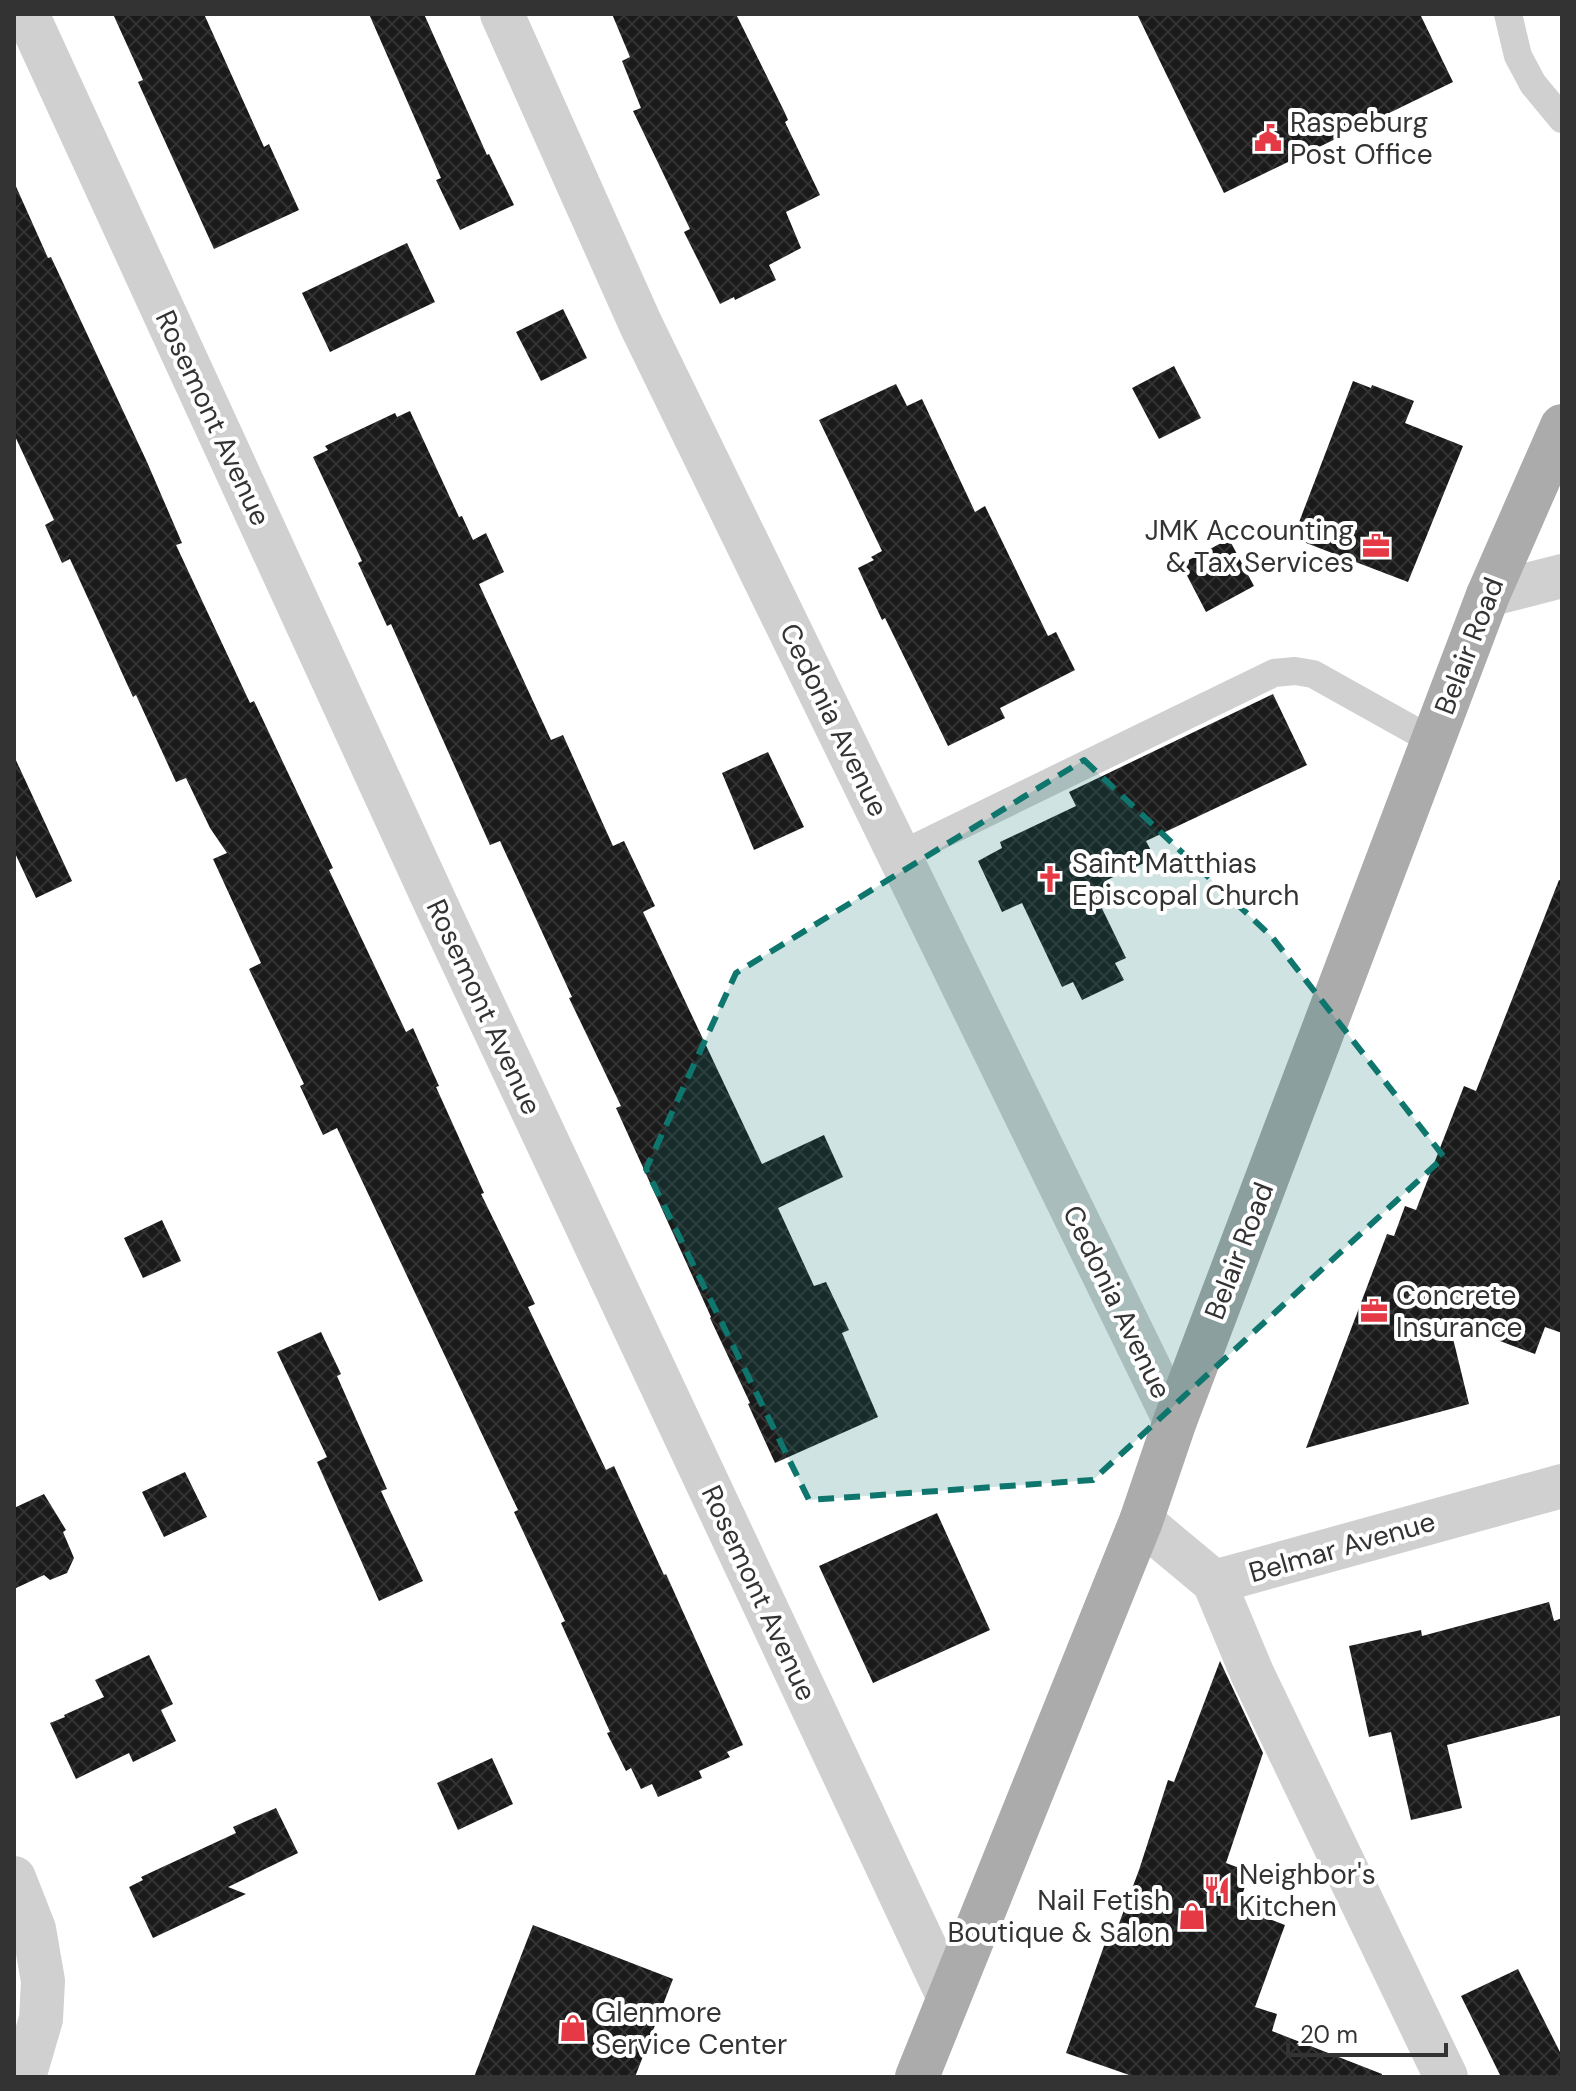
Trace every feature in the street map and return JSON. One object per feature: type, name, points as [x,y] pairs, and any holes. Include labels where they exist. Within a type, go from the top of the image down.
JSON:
[{"type":"main road","name":"Belair Road","points":[[917,2077],[1141,1521],[1175,1421],[1488,595],[1562,426]]},
{"type":"street","name":"Rosemont Avenue","points":[[27,14],[440,913],[948,1996]]},
{"type":"street","name":"Cedonia Avenue","points":[[502,14],[641,325],[1175,1421]]},
{"type":"street","points":[[1488,595],[1562,576]]},
{"type":"street","name":"Belmar Avenue","points":[[1141,1521],[1214,1582],[1562,1486]]},
{"type":"street","points":[[1214,1582],[1252,1673],[1446,2077]]},
{"type":"street","points":[[14,1878],[34,1929],[43,1981],[41,2019],[24,2077]]},
{"type":"lane","points":[[1508,14],[1518,56],[1533,84],[1562,119]]},
{"type":"lane","points":[[900,855],[1274,673],[1295,671],[1313,674],[1433,741]]},
{"type":"highlighted area","points":[[1084,760],[1272,937],[1444,1157],[1093,1480],[809,1500],[646,1169],[736,973]]},
{"type":"building","points":[[113,14],[204,14],[264,147],[269,144],[299,210],[214,249],[138,82],[143,80]]},
{"type":"building","points":[[369,14],[424,14],[487,155],[514,205],[460,230],[436,180],[441,178]]},
{"type":"building","points":[[612,14],[736,14],[785,113],[788,120],[785,122],[820,195],[786,212],[801,248],[769,265],[776,280],[720,304],[684,232],[690,229],[633,111],[641,108],[622,61],[630,57]]},
{"type":"building","name":"Raspeburg Post Office","points":[[1137,14],[1420,14],[1453,82],[1224,193]]},
{"type":"building","points":[[14,182],[147,462],[182,543],[176,545],[250,703],[254,701],[406,1032],[413,1028],[484,1193],[481,1194],[535,1304],[528,1307],[606,1470],[614,1466],[743,1745],[727,1752],[730,1757],[699,1771],[702,1778],[658,1797],[652,1784],[641,1789],[631,1768],[626,1771],[561,1623],[565,1621],[514,1512],[518,1510],[337,1128],[323,1135],[300,1086],[304,1084],[249,969],[261,963],[213,859],[227,853],[210,828],[186,778],[176,782],[70,559],[62,563],[45,525],[54,520],[14,434]]},
{"type":"building","points":[[407,243],[435,302],[330,352],[302,293]]},
{"type":"building","points":[[563,309],[587,358],[541,381],[516,332]]},
{"type":"building","points":[[1174,366],[1201,418],[1159,439],[1132,388]]},
{"type":"building","points":[[1353,381],[1414,401],[1405,423],[1463,446],[1408,582],[1293,538]]},
{"type":"building","points":[[896,384],[907,406],[922,399],[975,512],[985,506],[1048,636],[1056,632],[1075,670],[1000,708],[1005,718],[948,746],[858,568],[874,560],[871,557],[882,551],[819,420]]},
{"type":"building","points":[[410,411],[459,517],[462,516],[473,540],[486,533],[504,572],[479,584],[551,740],[563,735],[613,846],[624,841],[655,906],[643,912],[762,1164],[824,1135],[843,1177],[778,1208],[814,1286],[826,1282],[849,1330],[842,1333],[878,1417],[775,1463],[616,1108],[621,1106],[569,998],[572,997],[500,841],[490,845],[391,624],[387,626],[358,563],[362,561],[313,457],[328,450],[325,446],[395,413],[397,417]]},
{"type":"building","points":[[1229,539],[1254,586],[1206,612],[1181,564]]},
{"type":"building","points":[[1273,694],[1307,765],[1146,841],[1155,858],[1107,880],[1110,886],[1095,894],[1126,958],[1115,963],[1124,980],[1082,1000],[1073,982],[1062,987],[1022,903],[1002,912],[978,861],[1002,848],[1000,842],[1076,806],[1069,792]]},
{"type":"building","points":[[768,752],[804,827],[754,850],[722,773]]},
{"type":"building","points":[[14,756],[72,881],[36,898],[14,851]]},
{"type":"building","points":[[1559,880],[1562,881],[1562,1333],[1545,1327],[1535,1354],[1449,1322],[1469,1404],[1306,1448],[1387,1234],[1394,1236],[1405,1206],[1416,1210],[1464,1086],[1476,1091]]},
{"type":"building","points":[[162,1220],[181,1261],[143,1278],[124,1238]]},
{"type":"building","points":[[321,1332],[387,1489],[381,1491],[423,1581],[379,1601],[317,1462],[327,1457],[277,1352]]},
{"type":"building","points":[[185,1472],[207,1517],[164,1537],[142,1492]]},
{"type":"building","points":[[44,1494],[66,1530],[63,1532],[74,1558],[67,1573],[50,1580],[44,1575],[14,1589],[14,1508]]},
{"type":"building","points":[[937,1513],[990,1630],[873,1683],[819,1566]]},
{"type":"building","points":[[1549,1602],[1554,1621],[1562,1618],[1562,1715],[1447,1745],[1462,1808],[1411,1820],[1391,1732],[1369,1737],[1349,1646],[1421,1630],[1422,1636]]},
{"type":"building","points":[[149,1655],[173,1704],[161,1710],[176,1741],[133,1762],[129,1753],[76,1779],[50,1723],[104,1697],[95,1680]]},
{"type":"building","points":[[1220,1661],[1263,1753],[1226,1863],[1250,1872],[1238,1907],[1285,1925],[1255,2007],[1277,2014],[1272,2031],[1382,2074],[1382,2077],[1135,2077],[1066,2053],[1105,1943],[1111,1945],[1168,1780],[1174,1782]]},
{"type":"building","points":[[492,1758],[513,1804],[458,1830],[437,1783]]},
{"type":"building","points":[[276,1808],[298,1853],[228,1887],[246,1894],[153,1938],[129,1887],[143,1880],[141,1877],[236,1833],[233,1827]]},
{"type":"building","name":"Glenmore Service Center","points":[[533,1925],[673,1979],[635,2077],[474,2077]]},
{"type":"building","points":[[1518,1969],[1562,2056],[1562,2077],[1501,2077],[1461,1996]]},
{"type":"place","name":"Raspeburg Post Office","points":[[1268,138]]},
{"type":"place","name":"JMK Accounting & Tax Services","points":[[1376,546]]},
{"type":"place","name":"Saint Matthias Episcopal Church","points":[[1050,879]]},
{"type":"place","name":"Concrete Insurance","points":[[1374,1311]]},
{"type":"place","name":"Neighbor's Kitchen","points":[[1217,1890]]},
{"type":"place","name":"Nail Fetish Boutique & Salon","points":[[1192,1916]]},
{"type":"place","name":"Glenmore Service Center","points":[[573,2028]]}]
